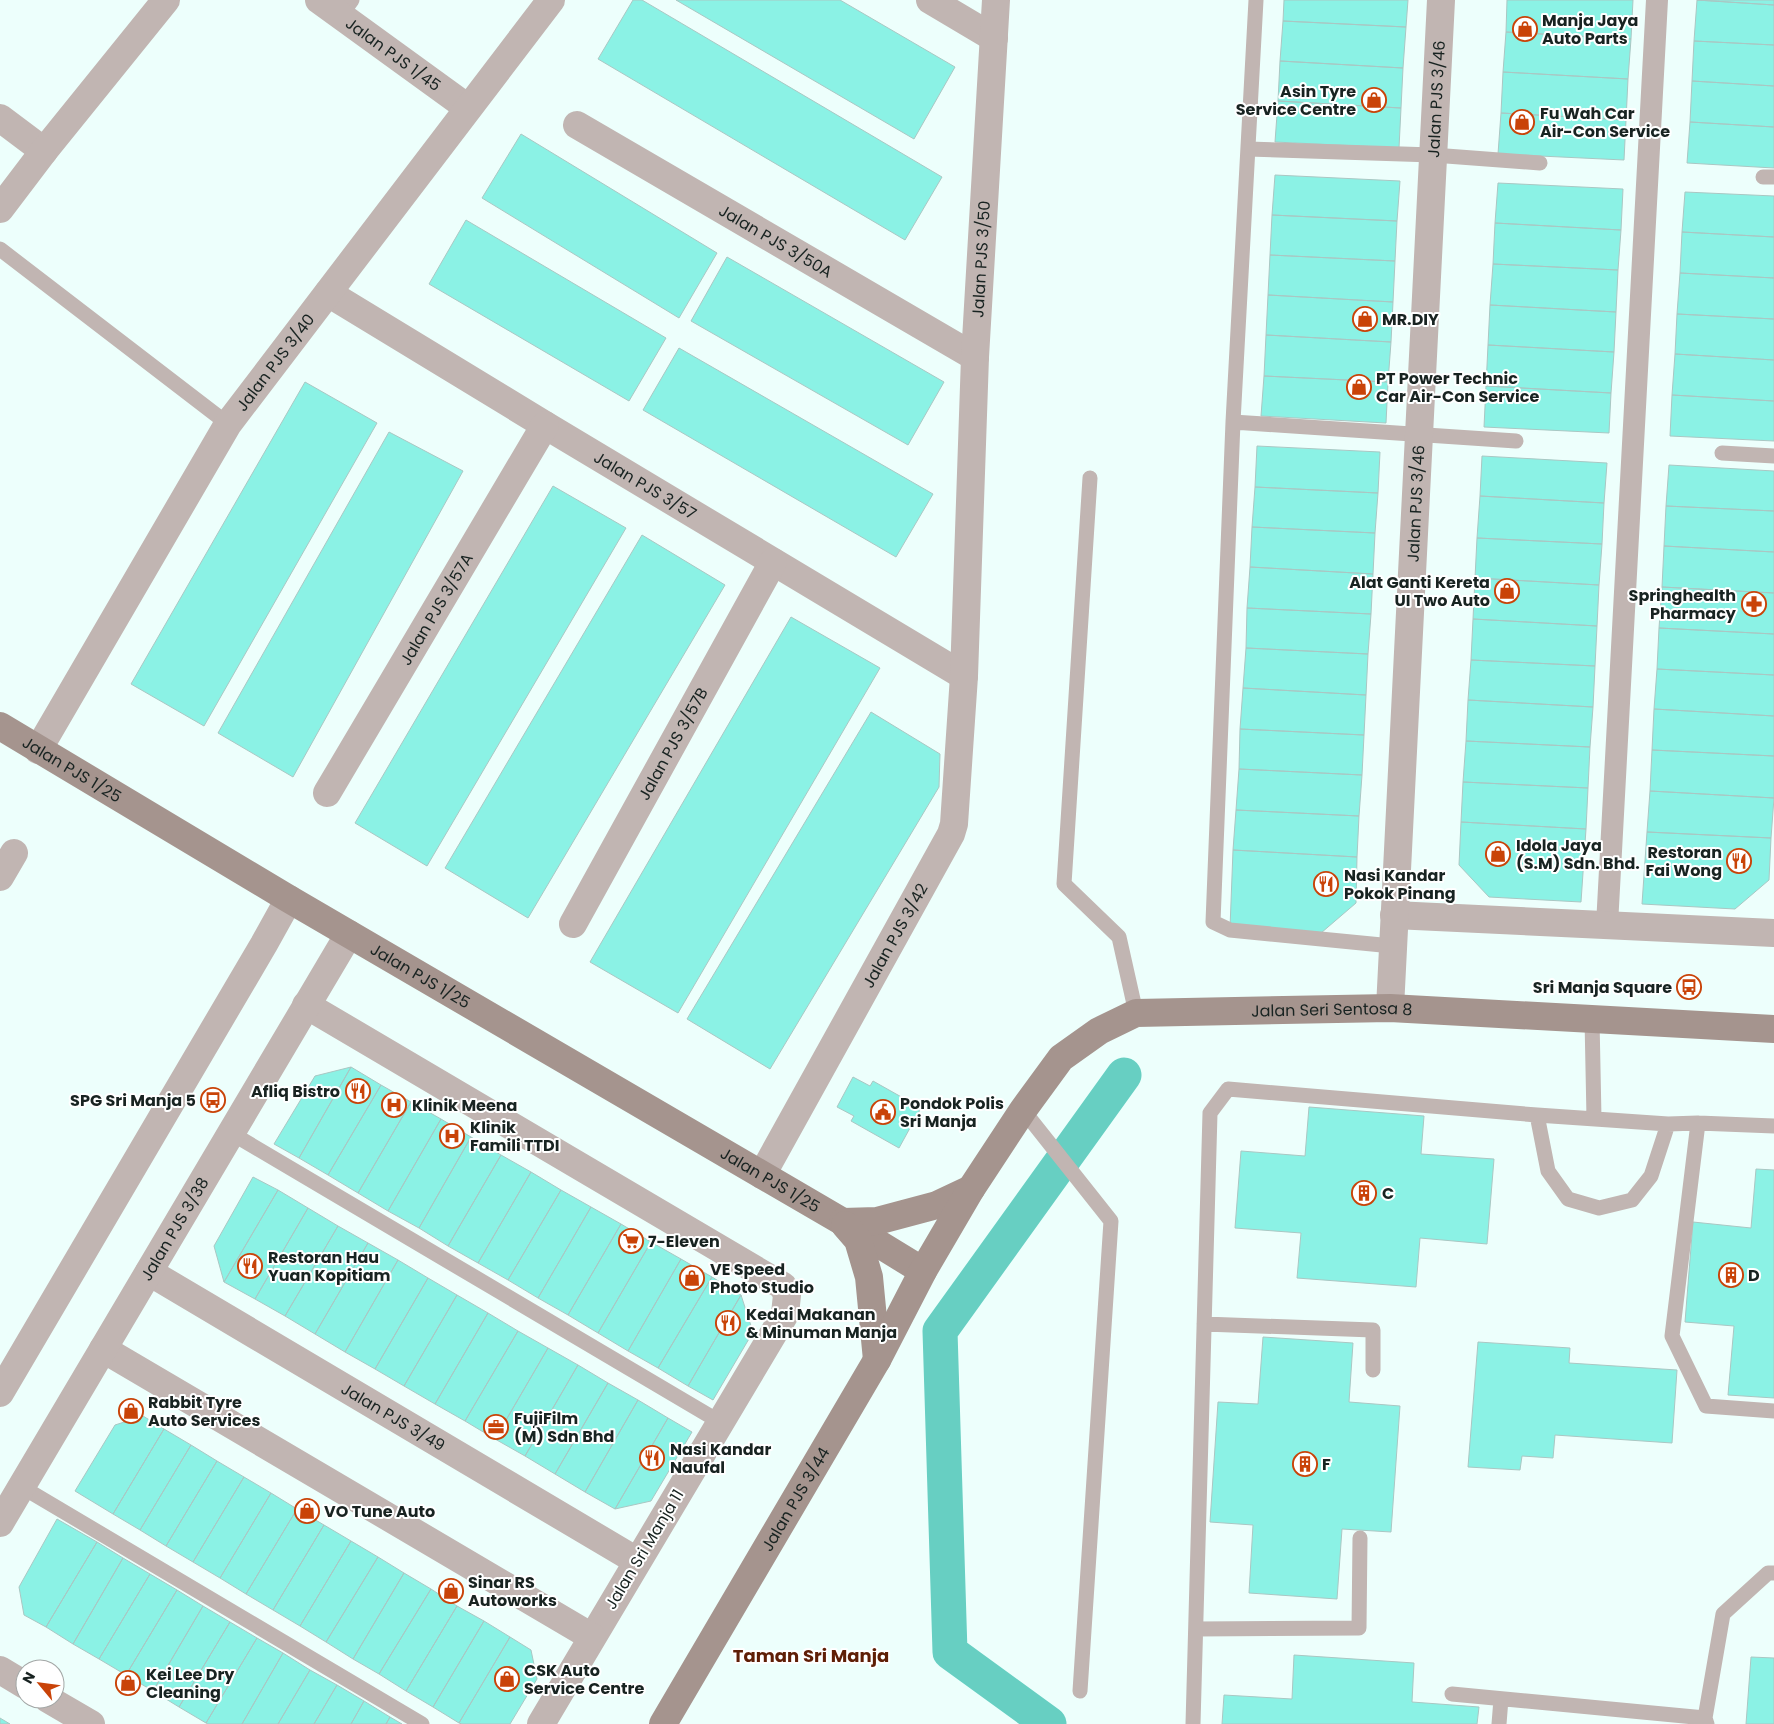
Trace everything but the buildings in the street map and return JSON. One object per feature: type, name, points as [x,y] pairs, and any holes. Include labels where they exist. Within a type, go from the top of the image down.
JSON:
[{"type":"main road","name":"Jalan PJS 1/25","points":[[0,726],[349,934],[843,1222],[923,1271]]},
{"type":"main road","name":"Jalan Seri Sentosa 8","points":[[923,1271],[972,1189],[1023,1110],[1061,1058],[1099,1031],[1136,1013],[1390,1008],[1774,1029]]},
{"type":"main road","points":[[843,1222],[877,1222],[937,1205],[972,1189]]},
{"type":"main road","points":[[843,1222],[858,1240],[870,1277],[877,1360]]},
{"type":"main road","name":"Jalan PJS 3/44","points":[[663,1724],[877,1360],[923,1271]]},
{"type":"street","points":[[0,209],[44,151],[166,0]]},
{"type":"street","name":"Jalan PJS 1/45","points":[[319,0],[346,8],[468,108]]},
{"type":"street","name":"Jalan PJS 3/40","points":[[38,750],[228,424],[551,0]]},
{"type":"street","points":[[930,0],[994,38]]},
{"type":"street","name":"Jalan PJS 3/50","points":[[970,517],[975,357],[996,0]]},
{"type":"street","name":"Jalan PJS 3/46","points":[[1390,1008],[1441,0]]},
{"type":"street","points":[[1607,925],[1657,0]]},
{"type":"street","points":[[0,118],[44,151]]},
{"type":"street","name":"Jalan PJS 3/50A","points":[[577,125],[975,357]]},
{"type":"street","name":"Jalan PJS 3/57","points":[[328,293],[964,676]]},
{"type":"street","name":"Jalan PJS 3/57A","points":[[327,793],[545,425]]},
{"type":"street","name":"Jalan PJS 3/42","points":[[762,1175],[951,834],[954,824],[964,676],[970,517]]},
{"type":"street","name":"Jalan PJS 3/57B","points":[[573,924],[773,562]]},
{"type":"street","points":[[0,877],[14,853]]},
{"type":"street","points":[[0,1394],[9,1355],[264,944],[289,898]]},
{"type":"street","points":[[1394,915],[1774,933]]},
{"type":"street","name":"Jalan PJS 3/38","points":[[0,1523],[349,934]]},
{"type":"street","name":"Jalan Sri Manja 11","points":[[306,1005],[782,1286],[787,1295],[784,1314],[541,1724]]},
{"type":"street","name":"Jalan PJS 3/49","points":[[149,1272],[637,1561]]},
{"type":"street","points":[[103,1349],[592,1637]]},
{"type":"street","points":[[0,1670],[15,1679]]},
{"type":"street","points":[[65,1709],[91,1724]]},
{"type":"lane","points":[[1256,0],[1233,422],[1213,922],[1230,930],[1392,946]]},
{"type":"lane","points":[[1248,149],[1433,155],[1540,162]]},
{"type":"lane","points":[[0,249],[228,424]]},
{"type":"lane","points":[[1233,422],[1516,441]]},
{"type":"lane","points":[[1722,453],[1774,456]]},
{"type":"lane","points":[[1090,478],[1064,884],[1120,937],[1136,1013]]},
{"type":"lane","points":[[1592,1019],[1594,1118]]},
{"type":"lane","points":[[1193,1724],[1210,1113],[1228,1089],[1668,1124],[1698,1123],[1774,1126]]},
{"type":"lane","points":[[1023,1110],[1110,1221],[1080,1691]]},
{"type":"lane","points":[[1536,1115],[1548,1171],[1568,1200],[1599,1208],[1632,1200],[1651,1176],[1668,1124]]},
{"type":"lane","points":[[1698,1123],[1672,1336],[1706,1406],[1774,1411]]},
{"type":"lane","points":[[231,1133],[720,1422]]},
{"type":"lane","points":[[1204,1324],[1373,1330],[1373,1370]]},
{"type":"lane","points":[[22,1486],[422,1724]]},
{"type":"lane","points":[[1196,1629],[1359,1628],[1360,1538]]},
{"type":"lane","points":[[1452,1694],[1706,1721],[1723,1614],[1768,1573],[1774,1573]]},
{"type":"lane","points":[[1499,1724],[1501,1699]]},
{"type":"waterway","points":[[1049,1724],[950,1652],[940,1331],[1124,1075]]},
{"type":"place","name":"Manja Jaya Auto Parts","points":[[1525,29]]},
{"type":"place","name":"Asin Tyre Service Centre","points":[[1374,100]]},
{"type":"place","name":"Fu Wah Car Air-Con Service","points":[[1522,122]]},
{"type":"place","name":"MR.DIY","points":[[1365,319]]},
{"type":"place","name":"PT Power Technic Car Air-Con Service","points":[[1359,387]]},
{"type":"place","name":"Alat Ganti Kereta UI Two Auto","points":[[1507,591]]},
{"type":"place","name":"Springhealth Pharmacy","points":[[1754,604]]},
{"type":"place","name":"Idola Jaya (S.M) Sdn. Bhd.","points":[[1498,854]]},
{"type":"place","name":"Restoran Fai Wong","points":[[1739,861]]},
{"type":"place","name":"Nasi Kandar Pokok Pinang","points":[[1326,884]]},
{"type":"place","name":"Sri Manja Square","points":[[1689,987]]},
{"type":"place","name":"Afliq Bistro","points":[[358,1091]]},
{"type":"place","name":"SPG Sri Manja 5","points":[[213,1100]]},
{"type":"place","name":"Klinik Meena","points":[[394,1105]]},
{"type":"place","name":"Pondok Polis Sri Manja","points":[[883,1112]]},
{"type":"place","name":"Klinik Famili TTDI","points":[[452,1136]]},
{"type":"place","name":"C","points":[[1364,1193]]},
{"type":"place","name":"7-Eleven","points":[[631,1241]]},
{"type":"place","name":"Restoran Hau Yuan Kopitiam","points":[[250,1266]]},
{"type":"place","name":"D","points":[[1731,1275]]},
{"type":"place","name":"VE Speed Photo Studio","points":[[692,1278]]},
{"type":"place","name":"Kedai Makanan & Minuman Manja","points":[[728,1323]]},
{"type":"place","name":"Rabbit Tyre Auto Services","points":[[131,1411]]},
{"type":"place","name":"FujiFilm (M) Sdn Bhd","points":[[496,1427]]},
{"type":"place","name":"Nasi Kandar Naufal","points":[[652,1458]]},
{"type":"place","name":"F","points":[[1305,1464]]},
{"type":"place","name":"VO Tune Auto","points":[[307,1511]]},
{"type":"place","name":"Sinar RS Autoworks","points":[[451,1591]]},
{"type":"place","name":"CSK Auto Service Centre","points":[[507,1679]]},
{"type":"place","name":"Kei Lee Dry Cleaning","points":[[128,1683]]},
{"type":"district","name":"Taman Sri Manja","points":[[811,1656]]}]
